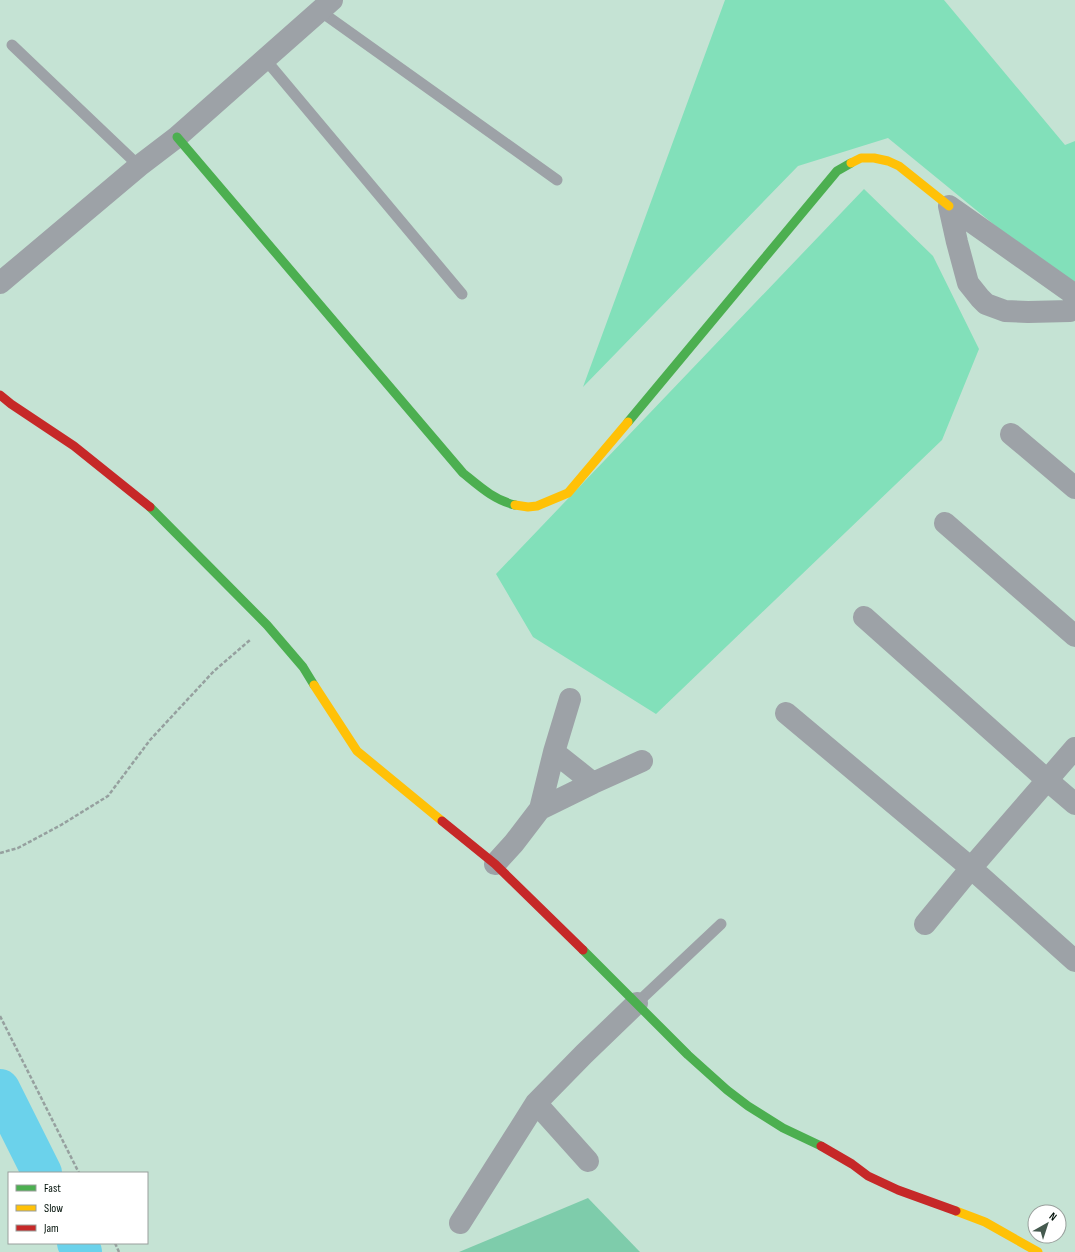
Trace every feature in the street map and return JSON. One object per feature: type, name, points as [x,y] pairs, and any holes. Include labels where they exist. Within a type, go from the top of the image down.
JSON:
[{"type":"street","points":[[3,276],[177,137],[326,5]]},
{"type":"street","points":[[177,137],[463,474],[488,494],[509,504],[529,508],[568,493],[837,171],[861,158],[874,158],[899,166],[1074,308]]},
{"type":"street","points":[[949,206],[968,283],[986,304],[1005,311],[1028,312],[1074,308]]},
{"type":"street","points":[[0,395],[74,446],[147,504],[267,625],[302,667],[357,751],[495,864],[688,1055],[727,1090],[748,1106],[782,1128],[821,1146],[852,1164],[868,1176],[985,1222],[1038,1252]]},
{"type":"street","points":[[1011,434],[1075,488]]},
{"type":"street","points":[[946,523],[1075,636]]},
{"type":"street","points":[[864,617],[1075,804]]},
{"type":"street","points":[[495,864],[514,843],[540,809],[554,752],[570,699]]},
{"type":"street","points":[[786,713],[971,868],[1075,962]]},
{"type":"street","points":[[925,924],[971,868],[1075,748]]},
{"type":"street","points":[[554,752],[593,783]]},
{"type":"street","points":[[540,809],[642,761]]},
{"type":"street","points":[[460,1223],[536,1103],[637,1003]]},
{"type":"street","points":[[536,1103],[588,1162]]},
{"type":"lane","points":[[326,5],[557,180]]},
{"type":"lane","points":[[12,45],[139,166]]},
{"type":"lane","points":[[265,59],[462,294]]},
{"type":"lane","points":[[637,1003],[721,924]]},
{"type":"path","points":[[0,854],[18,848],[61,825],[108,796],[150,740],[214,671],[267,625]]},
{"type":"path","points":[[0,1016],[78,1172]]},
{"type":"green space","points":[[725,0],[944,0],[1065,145],[1075,141],[1075,291],[888,138],[798,166],[583,387]]},
{"type":"green space","points":[[864,189],[933,256],[979,349],[942,440],[656,714],[533,637],[496,574]]},
{"type":"green space","points":[[588,1198],[640,1252],[459,1252]]},
{"type":"waterway","points":[[0,1089],[42,1172]]},
{"type":"waterway","points":[[78,1244],[82,1252]]},
{"type":"traffic: fast","points":[[177,137],[463,473],[481,488],[500,500],[515,505]]},
{"type":"traffic: fast","points":[[628,422],[837,171],[851,163]]},
{"type":"traffic: fast","points":[[150,507],[267,625],[303,667],[314,685]]},
{"type":"traffic: fast","points":[[583,950],[688,1055],[727,1090],[748,1106],[783,1128],[821,1146]]},
{"type":"traffic: slow","points":[[851,163],[861,158],[874,158],[888,161],[899,166],[949,206]]},
{"type":"traffic: slow","points":[[515,505],[528,507],[537,506],[568,493],[628,422]]},
{"type":"traffic: slow","points":[[314,685],[357,751],[442,821]]},
{"type":"traffic: slow","points":[[956,1211],[985,1222],[1038,1252]]},
{"type":"traffic: jam","points":[[0,395],[74,446],[150,507]]},
{"type":"traffic: jam","points":[[442,821],[495,864],[583,950]]},
{"type":"traffic: jam","points":[[821,1146],[852,1164],[868,1176],[898,1190],[956,1211]]}]
